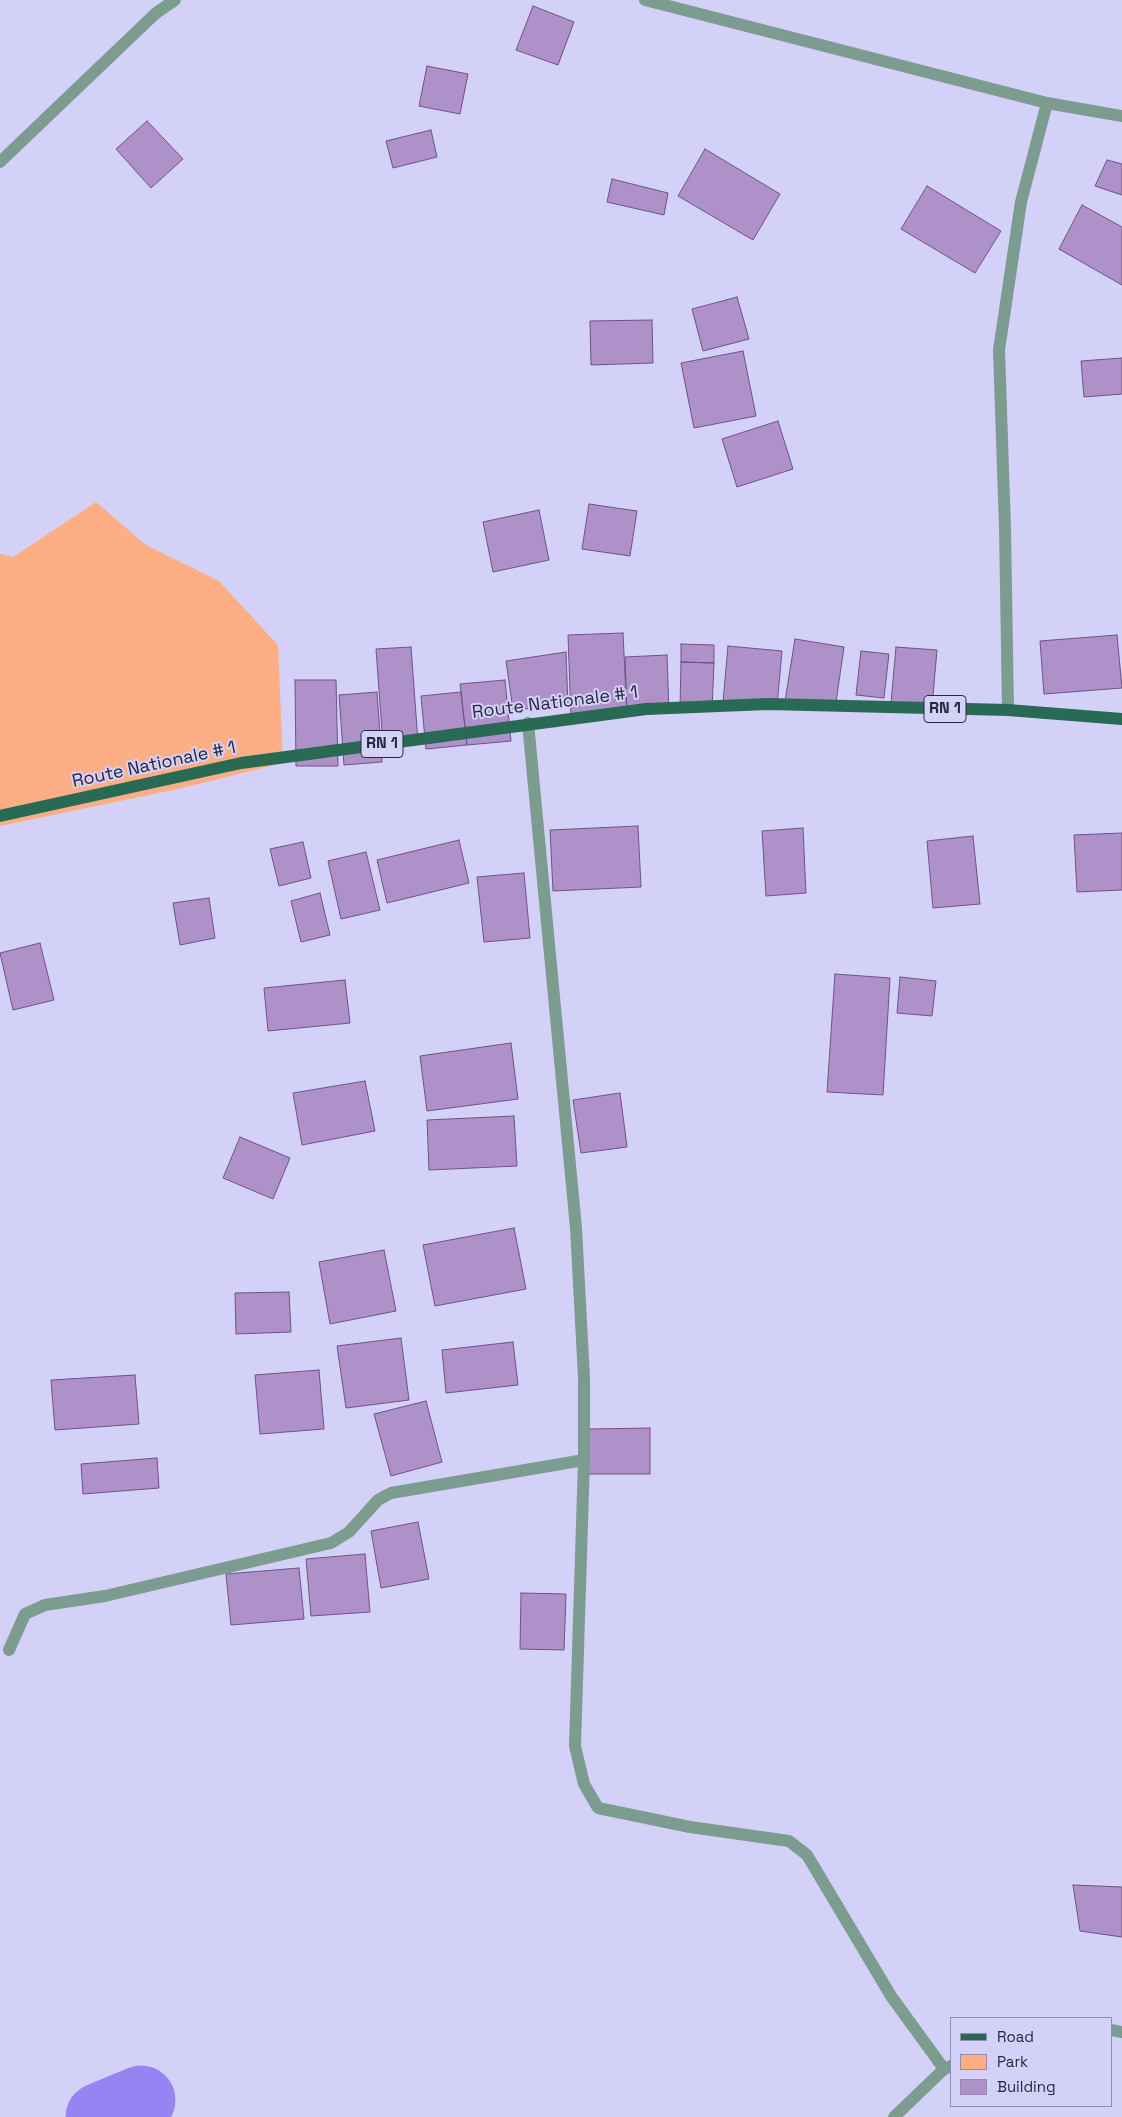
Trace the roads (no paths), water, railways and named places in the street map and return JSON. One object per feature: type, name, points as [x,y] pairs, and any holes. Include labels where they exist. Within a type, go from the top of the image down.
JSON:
[{"type":"main road","name":"Route Nationale # 1","points":[[0,816],[241,763],[528,723],[646,709],[768,704],[1008,710],[1122,719]]},
{"type":"street","points":[[0,162],[156,13],[175,0]]},
{"type":"street","points":[[645,0],[1047,103],[1122,116]]},
{"type":"street","points":[[1008,710],[1005,528],[999,350],[1021,202],[1047,103]]},
{"type":"street","points":[[528,723],[576,1228],[584,1378],[584,1460],[575,1746],[584,1784],[598,1808],[690,1827],[789,1841],[806,1855],[891,1996],[948,2068],[894,2117]]},
{"type":"street","points":[[10,1650],[26,1614],[45,1605],[105,1596],[331,1543],[349,1532],[378,1500],[391,1493],[584,1460]]},
{"type":"waterway","points":[[100,2117],[141,2100]]}]
